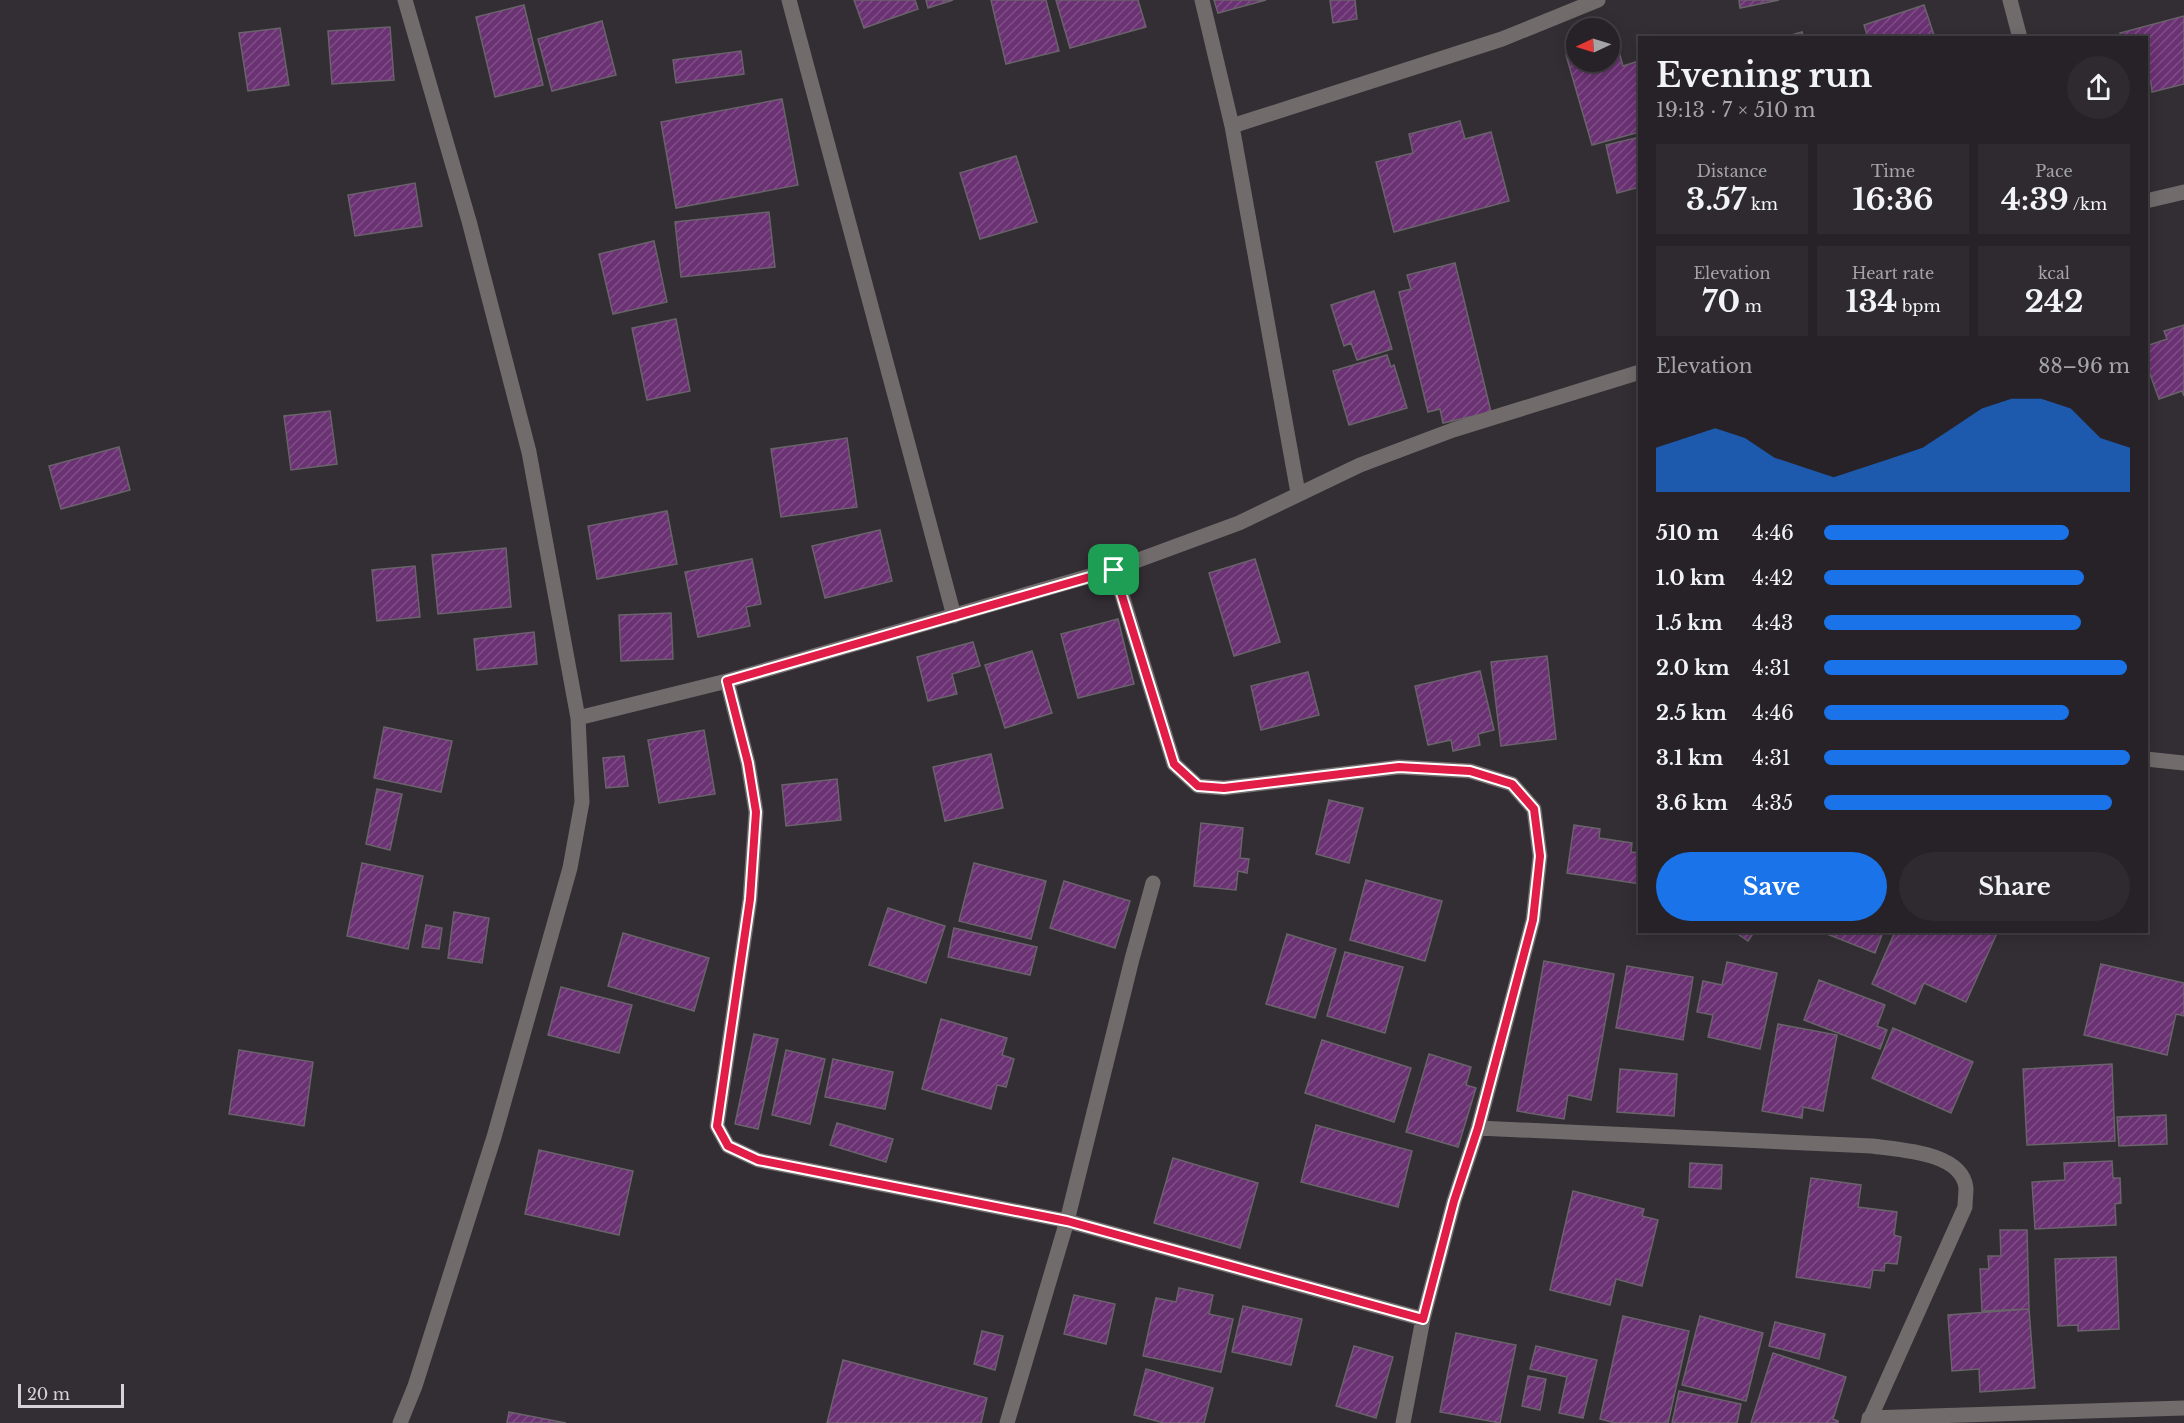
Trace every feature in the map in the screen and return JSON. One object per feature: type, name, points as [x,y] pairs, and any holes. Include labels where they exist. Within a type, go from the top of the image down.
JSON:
[{"type":"street","points":[[400,1423],[416,1386],[494,1137],[570,868],[582,802],[578,718],[529,452],[468,220],[405,0]]},
{"type":"street","points":[[789,0],[954,616]]},
{"type":"street","points":[[1202,0],[1232,126],[1298,493]]},
{"type":"street","points":[[1232,126],[1502,39],[1598,0]]},
{"type":"street","points":[[2010,0],[2019,36]]},
{"type":"street","points":[[2148,201],[2184,192]]},
{"type":"street","points":[[578,718],[727,681],[1114,570],[1239,523],[1360,465],[1453,430],[1638,373]]},
{"type":"street","points":[[1114,570],[1174,764],[1198,786],[1224,788],[1399,767],[1470,771],[1512,784],[1534,809],[1540,856],[1533,920],[1478,1128],[1454,1201],[1423,1319],[1403,1423]]},
{"type":"street","points":[[727,681],[748,763],[756,812],[750,899],[717,1126],[728,1146],[758,1160],[1067,1221],[1423,1319]]},
{"type":"street","points":[[2148,759],[2184,762]]},
{"type":"street","points":[[1007,1423],[1067,1221],[1153,883]]},
{"type":"street","points":[[1478,1128],[1872,1146],[1934,1156],[1956,1167],[1966,1186],[1965,1207],[1868,1421],[2184,1408]]},
{"type":"building","points":[[854,0],[915,0],[918,9],[864,28]]},
{"type":"building","points":[[926,0],[953,0],[928,8]]},
{"type":"building","points":[[991,0],[1046,0],[1059,51],[1006,64]]},
{"type":"building","points":[[1056,0],[1138,0],[1146,27],[1070,48]]},
{"type":"building","points":[[1214,0],[1266,0],[1218,13]]},
{"type":"building","points":[[1330,0],[1355,0],[1357,19],[1333,23]]},
{"type":"building","points":[[1739,0],[1779,0],[1740,8]]},
{"type":"building","points":[[524,5],[543,85],[495,97],[476,17]]},
{"type":"building","points":[[1924,5],[1934,36],[1867,36],[1864,25]]},
{"type":"building","points":[[2184,16],[2184,84],[2152,92],[2151,83],[2148,84],[2148,36],[2121,36],[2120,33]]},
{"type":"building","points":[[602,21],[616,75],[552,91],[538,39]]},
{"type":"building","points":[[390,27],[394,80],[332,84],[328,31]]},
{"type":"building","points":[[280,28],[289,85],[248,91],[239,33]]},
{"type":"building","points":[[1802,32],[1803,36],[1788,36]]},
{"type":"building","points":[[741,51],[744,74],[676,83],[673,60]]},
{"type":"building","points":[[1620,55],[1623,66],[1638,61],[1638,133],[1592,145],[1571,72],[1620,72]]},
{"type":"building","points":[[782,99],[798,185],[676,208],[661,122]]},
{"type":"building","points":[[1460,121],[1465,139],[1491,132],[1509,201],[1394,232],[1376,162],[1413,153],[1409,134]]},
{"type":"building","points":[[1638,137],[1638,188],[1617,193],[1606,145]]},
{"type":"building","points":[[1016,156],[1037,222],[980,239],[960,173]]},
{"type":"building","points":[[415,183],[422,226],[355,236],[348,195]]},
{"type":"building","points":[[769,212],[775,267],[681,277],[675,222]]},
{"type":"building","points":[[654,241],[667,302],[613,314],[599,254]]},
{"type":"building","points":[[1455,263],[1491,412],[1443,423],[1440,409],[1428,412],[1399,292],[1411,289],[1407,275]]},
{"type":"building","points":[[1374,291],[1392,349],[1357,360],[1351,343],[1344,346],[1331,305]]},
{"type":"building","points":[[676,319],[690,391],[647,400],[632,328]]},
{"type":"building","points":[[2184,325],[2184,396],[2182,391],[2159,399],[2148,369],[2148,345],[2167,339],[2164,331]]},
{"type":"building","points":[[1387,355],[1391,367],[1394,365],[1407,408],[1349,425],[1333,371]]},
{"type":"building","points":[[330,411],[337,464],[291,470],[284,416]]},
{"type":"building","points":[[847,438],[857,507],[781,517],[771,449]]},
{"type":"building","points":[[119,447],[130,490],[61,509],[49,466]]},
{"type":"building","points":[[667,511],[677,564],[597,579],[588,526]]},
{"type":"building","points":[[880,530],[892,581],[825,598],[812,546]]},
{"type":"building","points":[[506,548],[511,607],[438,614],[432,555]]},
{"type":"building","points":[[752,559],[761,604],[746,607],[750,626],[698,637],[685,572]]},
{"type":"building","points":[[1255,559],[1280,642],[1234,656],[1209,573]]},
{"type":"building","points":[[415,566],[420,617],[377,621],[372,570]]},
{"type":"building","points":[[671,613],[673,659],[621,661],[619,615]]},
{"type":"building","points":[[1118,619],[1134,684],[1078,698],[1061,634]]},
{"type":"building","points":[[534,632],[537,664],[477,670],[474,639]]},
{"type":"building","points":[[973,642],[980,666],[952,674],[957,694],[928,701],[917,657]]},
{"type":"building","points":[[1032,651],[1052,713],[1005,728],[985,665]]},
{"type":"building","points":[[1547,656],[1556,739],[1501,746],[1491,662]]},
{"type":"building","points":[[1480,671],[1494,730],[1478,734],[1480,745],[1453,751],[1451,740],[1428,745],[1415,686]]},
{"type":"building","points":[[1308,672],[1319,715],[1261,730],[1251,686]]},
{"type":"building","points":[[384,727],[452,741],[441,792],[374,778]]},
{"type":"building","points":[[704,730],[715,794],[659,803],[648,740]]},
{"type":"building","points":[[991,754],[1003,808],[945,821],[933,767]]},
{"type":"building","points":[[624,756],[628,786],[606,788],[603,758]]},
{"type":"building","points":[[837,779],[841,820],[786,826],[782,785]]},
{"type":"building","points":[[377,789],[402,794],[390,850],[366,844]]},
{"type":"building","points":[[1329,800],[1363,808],[1349,863],[1316,854]]},
{"type":"building","points":[[1201,823],[1243,828],[1240,858],[1249,859],[1247,873],[1238,871],[1236,890],[1194,886]]},
{"type":"building","points":[[1574,825],[1600,829],[1599,838],[1632,843],[1631,852],[1638,853],[1638,884],[1567,873]]},
{"type":"building","points":[[362,863],[423,876],[408,949],[347,936]]},
{"type":"building","points":[[974,863],[1046,881],[1031,939],[959,921]]},
{"type":"building","points":[[1366,880],[1442,901],[1425,961],[1350,940]]},
{"type":"building","points":[[1064,881],[1130,901],[1115,948],[1050,928]]},
{"type":"building","points":[[888,908],[945,926],[926,983],[869,965]]},
{"type":"building","points":[[454,912],[489,918],[482,963],[448,958]]},
{"type":"building","points":[[426,925],[442,928],[439,949],[422,947]]},
{"type":"building","points":[[954,928],[1037,947],[1030,975],[948,957]]},
{"type":"building","points":[[623,933],[709,958],[694,1011],[608,986]]},
{"type":"building","points":[[1736,933],[1753,933],[1748,941]]},
{"type":"building","points":[[1825,933],[1883,933],[1875,953]]},
{"type":"building","points":[[1895,933],[1997,933],[1966,1002],[1924,983],[1915,1004],[1872,984]]},
{"type":"building","points":[[1287,934],[1336,949],[1315,1018],[1266,1004]]},
{"type":"building","points":[[1345,952],[1403,967],[1385,1033],[1327,1016]]},
{"type":"building","points":[[1544,961],[1614,974],[1591,1100],[1568,1095],[1564,1119],[1517,1111]]},
{"type":"building","points":[[1727,962],[1777,973],[1760,1049],[1708,1037],[1713,1015],[1697,1012],[1703,981],[1722,985]]},
{"type":"building","points":[[2101,964],[2184,983],[2184,1016],[2176,1014],[2167,1055],[2084,1035]]},
{"type":"building","points":[[1627,966],[1693,977],[1683,1040],[1616,1028]]},
{"type":"building","points":[[1819,980],[1885,1005],[1877,1026],[1887,1030],[1880,1049],[1804,1020]]},
{"type":"building","points":[[561,987],[632,1005],[619,1053],[548,1035]]},
{"type":"building","points":[[941,1019],[1007,1038],[1002,1055],[1014,1059],[1006,1087],[997,1085],[991,1109],[922,1089]]},
{"type":"building","points":[[1778,1024],[1837,1035],[1823,1111],[1803,1107],[1802,1118],[1762,1111]]},
{"type":"building","points":[[1893,1028],[1973,1062],[1951,1113],[1872,1078]]},
{"type":"building","points":[[754,1034],[778,1039],[758,1129],[735,1124]]},
{"type":"building","points":[[1322,1040],[1411,1068],[1394,1122],[1305,1093]]},
{"type":"building","points":[[239,1050],[313,1062],[304,1126],[229,1114]]},
{"type":"building","points":[[786,1050],[825,1059],[810,1124],[772,1115]]},
{"type":"building","points":[[1429,1054],[1471,1067],[1466,1085],[1476,1088],[1458,1147],[1406,1132]]},
{"type":"building","points":[[833,1059],[893,1072],[885,1109],[825,1097]]},
{"type":"building","points":[[2112,1064],[2115,1141],[2027,1145],[2023,1069]]},
{"type":"building","points":[[1620,1069],[1677,1074],[1674,1116],[1617,1112]]},
{"type":"building","points":[[2166,1115],[2167,1144],[2119,1146],[2117,1117]]},
{"type":"building","points":[[837,1123],[893,1139],[886,1162],[830,1145]]},
{"type":"building","points":[[1316,1125],[1412,1151],[1398,1207],[1301,1182]]},
{"type":"building","points":[[539,1150],[633,1171],[619,1235],[525,1214]]},
{"type":"building","points":[[1173,1158],[1258,1183],[1240,1248],[1154,1223]]},
{"type":"building","points":[[2112,1161],[2113,1178],[2120,1178],[2121,1203],[2115,1204],[2116,1225],[2035,1229],[2032,1182],[2065,1180],[2064,1163]]},
{"type":"building","points":[[1690,1163],[1722,1165],[1721,1189],[1689,1187]]},
{"type":"building","points":[[1811,1178],[1861,1185],[1858,1207],[1897,1212],[1894,1235],[1901,1237],[1897,1264],[1885,1263],[1884,1271],[1873,1270],[1870,1288],[1796,1277]]},
{"type":"building","points":[[1573,1191],[1644,1209],[1642,1216],[1658,1220],[1642,1286],[1616,1279],[1610,1305],[1550,1290]]},
{"type":"building","points":[[2000,1230],[2027,1230],[2029,1309],[1982,1311],[1980,1269],[1989,1269],[1988,1256],[2001,1256]]},
{"type":"building","points":[[2116,1257],[2119,1329],[2078,1331],[2078,1325],[2058,1326],[2055,1259]]},
{"type":"building","points":[[1179,1288],[1213,1295],[1209,1314],[1233,1319],[1221,1372],[1143,1356],[1156,1298],[1176,1302]]},
{"type":"building","points":[[1074,1295],[1115,1304],[1106,1344],[1064,1334]]},
{"type":"building","points":[[1243,1306],[1302,1319],[1291,1365],[1232,1352]]},
{"type":"building","points":[[2029,1309],[2035,1388],[1980,1392],[1979,1369],[1952,1371],[1948,1315]]},
{"type":"building","points":[[1623,1316],[1689,1331],[1668,1423],[1615,1423],[1600,1419]]},
{"type":"building","points":[[1700,1316],[1763,1333],[1746,1401],[1682,1385]]},
{"type":"building","points":[[1775,1322],[1825,1334],[1819,1359],[1769,1346]]},
{"type":"building","points":[[982,1331],[1003,1336],[995,1370],[974,1364]]},
{"type":"building","points":[[1456,1333],[1516,1345],[1500,1423],[1440,1412]]},
{"type":"building","points":[[1354,1346],[1393,1357],[1376,1418],[1336,1406]]},
{"type":"building","points":[[1536,1346],[1597,1360],[1583,1418],[1559,1413],[1567,1377],[1530,1369]]},
{"type":"building","points":[[1773,1353],[1846,1377],[1833,1419],[1838,1423],[1751,1423]]},
{"type":"building","points":[[843,1360],[987,1398],[981,1423],[827,1423]]},
{"type":"building","points":[[1146,1369],[1213,1388],[1204,1423],[1164,1423],[1134,1415]]},
{"type":"building","points":[[1528,1376],[1546,1379],[1540,1410],[1522,1406]]},
{"type":"building","points":[[1679,1391],[1741,1404],[1737,1423],[1672,1423]]},
{"type":"building","points":[[509,1412],[566,1423],[507,1423]]},
{"type":"route","points":[[1114,570],[1174,764],[1198,786],[1224,788],[1399,767],[1470,771],[1512,784],[1534,809],[1540,856],[1533,920],[1478,1128],[1454,1201],[1423,1319],[1067,1221],[758,1160],[728,1146],[717,1126],[750,899],[756,812],[748,763],[727,681],[1114,570]]}]
